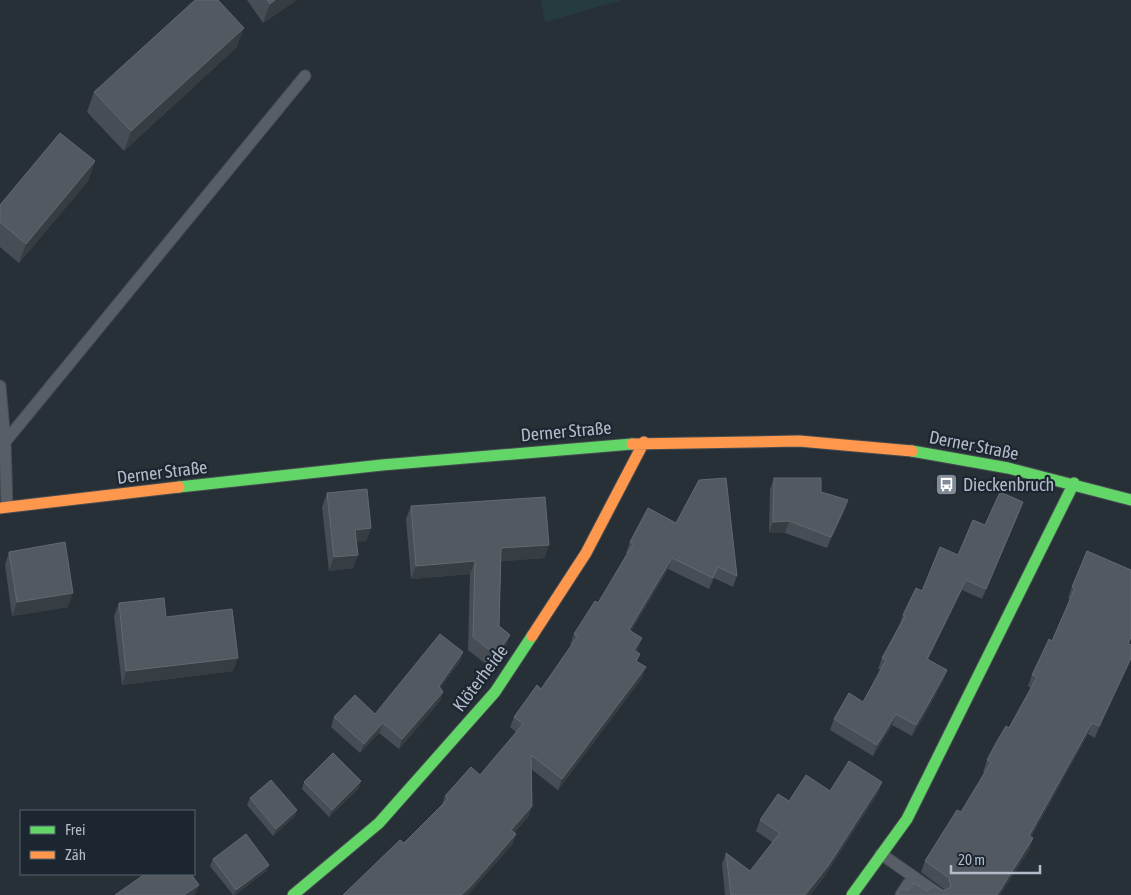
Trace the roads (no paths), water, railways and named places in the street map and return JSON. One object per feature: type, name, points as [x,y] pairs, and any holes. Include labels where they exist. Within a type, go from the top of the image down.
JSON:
[{"type":"street","name":"Derner Straße","points":[[4,508],[316,472],[644,442],[800,441],[896,448],[952,457],[1074,483],[1131,500]]},
{"type":"street","name":"Klöterheide","points":[[293,895],[379,823],[495,692],[586,553],[644,442]]},
{"type":"street","points":[[855,894],[907,819],[1074,483]]},
{"type":"lane","points":[[5,442],[305,76]]},
{"type":"lane","points":[[0,386],[5,442],[4,508]]},
{"type":"lane","points":[[882,854],[940,895]]},
{"type":"lane","points":[[901,895],[908,884],[923,895]]},
{"type":"place","name":"Dieckenbruch","points":[[947,484]]}]
